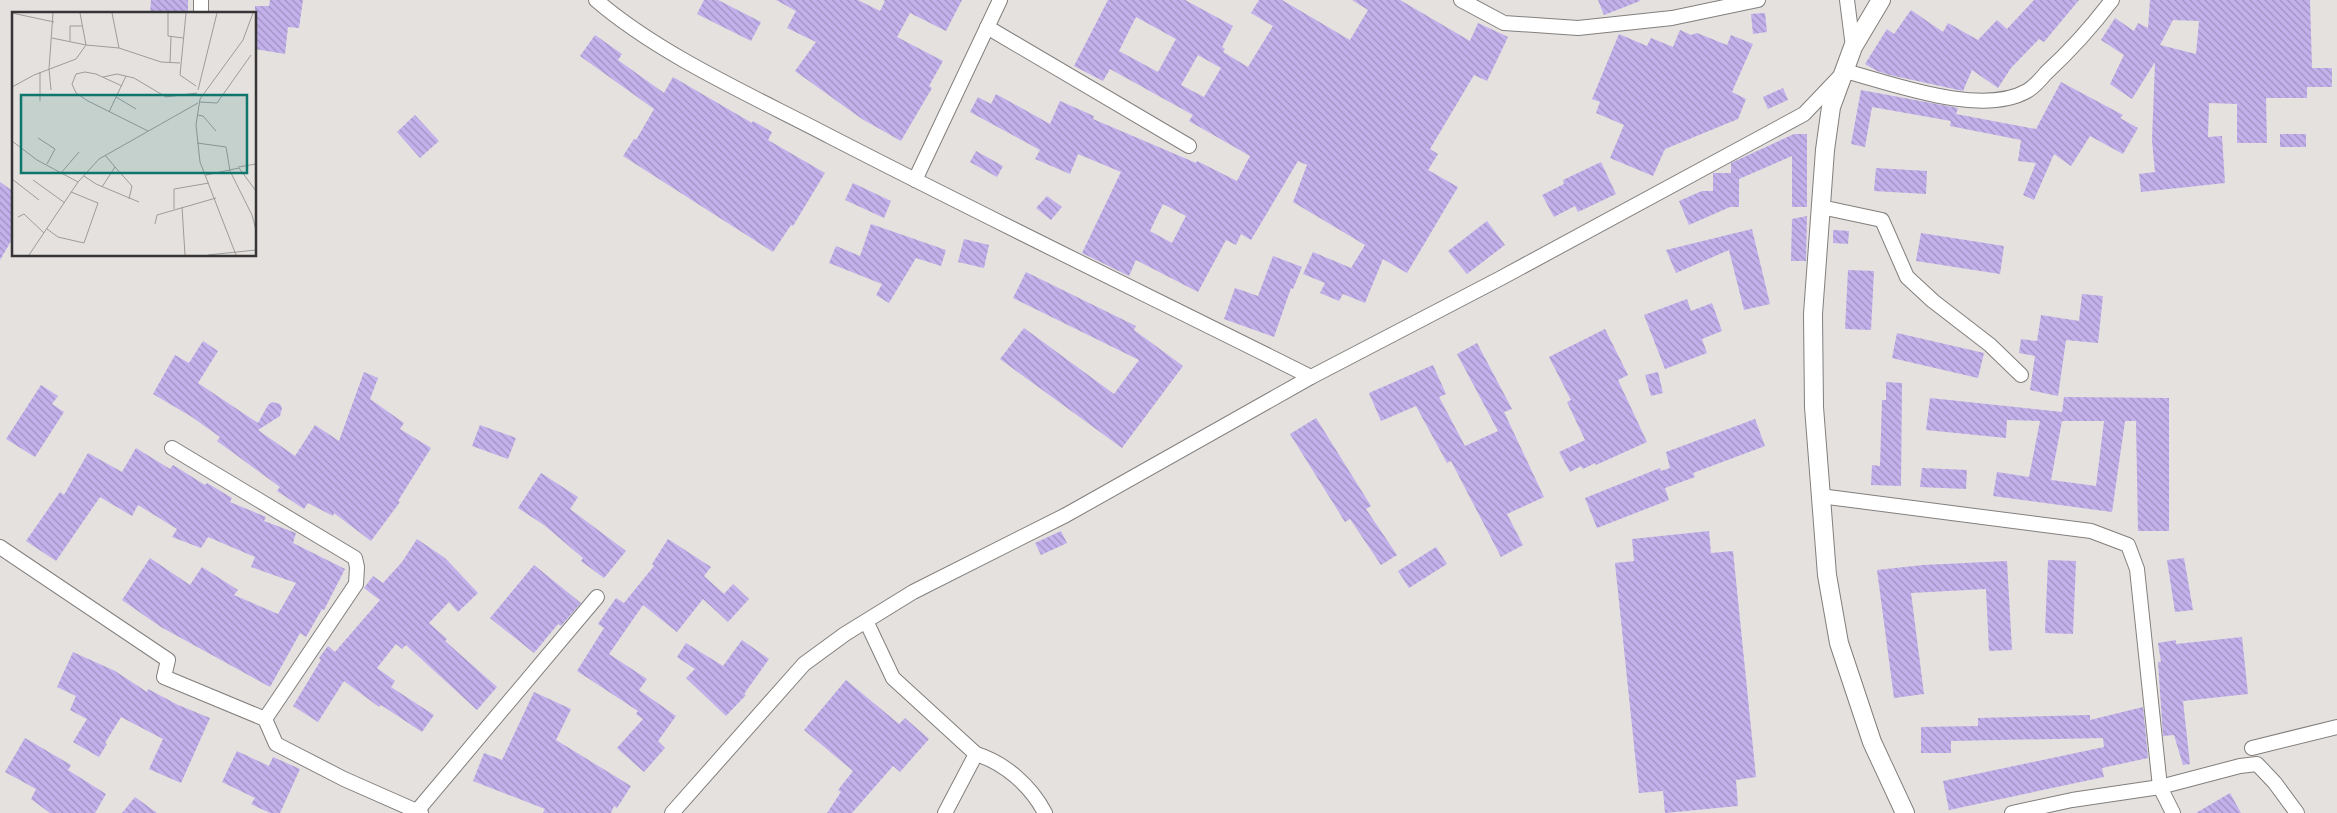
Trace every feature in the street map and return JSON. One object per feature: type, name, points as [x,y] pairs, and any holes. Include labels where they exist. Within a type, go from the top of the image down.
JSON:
[{"type":"street","points":[[596,0],[613,15],[690,64],[914,180],[1311,377]]},
{"type":"street","points":[[914,180],[1000,0]]},
{"type":"street","points":[[1461,0],[1504,23],[1578,28],[1672,18],[1758,0]]},
{"type":"street","points":[[1847,0],[1853,47]]},
{"type":"street","points":[[1881,0],[1853,47],[1831,108],[1813,314],[1814,407],[1827,575],[1840,642],[1872,742],[1905,813]]},
{"type":"street","points":[[1845,71],[1962,101],[1987,101],[2005,98],[2027,91],[2037,82],[2080,41],[2112,0]]},
{"type":"street","points":[[987,26],[1189,146]]},
{"type":"street","points":[[672,813],[804,664],[845,634],[867,623],[913,592],[1066,515],[1311,377],[1501,278],[1804,114],[1845,71]]},
{"type":"street","points":[[1821,207],[1882,220],[1907,277],[1933,301],[1990,345],[2021,375]]},
{"type":"street","points":[[172,448],[354,558],[357,567],[356,584],[265,719]]},
{"type":"street","points":[[1820,496],[2091,531],[2128,545],[2137,569],[2160,787],[2173,813]]},
{"type":"street","points":[[0,547],[168,660],[164,677],[265,719],[276,744],[344,779],[419,812],[597,597]]},
{"type":"street","points":[[867,623],[893,678],[976,754],[1003,766],[1036,797],[1045,813]]},
{"type":"street","points":[[2252,748],[2337,727]]},
{"type":"street","points":[[945,813],[976,754]]},
{"type":"street","points":[[2012,813],[2072,800],[2160,787],[2240,766],[2257,764],[2275,783],[2296,813]]},
{"type":"building","points":[[151,0],[188,0],[188,12],[150,12]]},
{"type":"building","points":[[270,0],[303,0],[299,28],[288,27],[285,54],[256,49],[255,6],[269,6]]},
{"type":"building","points":[[704,0],[718,0],[761,22],[751,41],[697,14]]},
{"type":"building","points":[[776,0],[858,0],[880,11],[885,1],[883,0],[962,0],[946,31],[910,13],[897,37],[943,61],[929,86],[932,88],[901,141],[862,119],[795,71],[816,42],[787,28],[796,11]]},
{"type":"building","points":[[1108,0],[1185,0],[1233,26],[1222,47],[1225,49],[1223,52],[1248,67],[1273,26],[1251,13],[1259,0],[1282,0],[1350,40],[1368,10],[1352,0],[1400,0],[1470,41],[1478,23],[1508,37],[1487,81],[1474,75],[1430,149],[1438,154],[1428,170],[1458,187],[1407,273],[1383,259],[1365,303],[1343,294],[1339,301],[1320,293],[1325,283],[1303,274],[1313,252],[1351,268],[1365,245],[1293,202],[1307,165],[1298,161],[1251,240],[1241,234],[1236,245],[1226,240],[1198,292],[1136,260],[1129,276],[1082,253],[1121,172],[1078,154],[1070,174],[1035,159],[1040,150],[970,112],[978,97],[991,104],[996,94],[1050,124],[1060,101],[1094,116],[1093,119],[1196,163],[1197,161],[1237,181],[1250,156],[1189,121],[1193,115],[1110,69],[1103,81],[1074,66]],"holes":[[[1136,17],[1176,39],[1158,72],[1119,51]],[[1198,55],[1221,68],[1204,97],[1181,85]],[[1163,204],[1186,216],[1172,243],[1150,231]]]},
{"type":"building","points":[[1598,0],[1639,0],[1640,1],[1604,15]]},
{"type":"building","points":[[2034,0],[2079,0],[2044,42],[2039,39],[2011,68],[1998,88],[1972,70],[1963,91],[1890,75],[1877,71],[1865,64],[1887,29],[1894,34],[1911,10],[1943,32],[1948,23],[1978,40],[1997,20],[2007,29]]},
{"type":"building","points":[[2150,0],[2310,0],[2312,68],[2332,68],[2332,87],[2307,87],[2307,98],[2266,98],[2267,143],[2237,143],[2237,104],[2209,103],[2208,137],[2222,136],[2225,183],[2141,192],[2139,174],[2155,172],[2152,140],[2155,62],[2132,99],[2110,84],[2124,55],[2101,40],[2115,18],[2134,31],[2138,23],[2148,28]],"holes":[[[2173,20],[2199,21],[2196,54],[2160,45]]]},
{"type":"building","points":[[1765,13],[1767,32],[1753,34],[1751,14]]},
{"type":"building","points":[[1680,30],[1691,35],[1697,33],[1727,45],[1731,35],[1753,44],[1732,92],[1746,99],[1738,119],[1665,149],[1653,176],[1610,158],[1624,125],[1596,113],[1600,102],[1592,99],[1619,34],[1647,46],[1651,38],[1673,47]]},
{"type":"building","points":[[595,35],[622,54],[618,60],[664,93],[673,77],[752,123],[753,121],[772,132],[768,140],[825,173],[793,226],[791,225],[773,252],[623,156],[634,139],[636,140],[654,109],[580,56]]},
{"type":"building","points":[[2061,82],[2123,115],[2120,118],[2138,128],[2123,154],[2090,136],[2071,166],[2054,154],[2034,200],[2023,195],[2036,163],[2018,161],[2021,140],[1950,126],[1951,121],[1872,107],[1865,147],[1851,144],[1861,90],[1958,108],[1956,114],[2036,129]]},
{"type":"building","points":[[1783,88],[1788,100],[1768,109],[1763,97]]},
{"type":"building","points":[[415,115],[439,141],[420,158],[397,132]]},
{"type":"building","points":[[1794,134],[1807,134],[1807,207],[1792,207],[1792,156],[1739,179],[1739,207],[1730,207],[1689,225],[1679,201],[1702,191],[1713,191],[1713,173],[1731,173],[1731,163]]},
{"type":"building","points":[[2280,134],[2306,134],[2306,147],[2280,147]]},
{"type":"building","points":[[976,151],[1003,166],[997,177],[970,162]]},
{"type":"building","points":[[1601,162],[1616,194],[1578,212],[1575,206],[1554,217],[1542,195],[1564,184],[1563,180]]},
{"type":"building","points":[[1876,168],[1927,171],[1926,194],[1874,191]]},
{"type":"building","points":[[0,182],[12,191],[12,239],[0,260]]},
{"type":"building","points":[[853,183],[891,201],[884,218],[845,200]]},
{"type":"building","points":[[1047,196],[1062,207],[1051,220],[1036,208]]},
{"type":"building","points":[[1807,216],[1806,261],[1791,261],[1792,219]]},
{"type":"building","points":[[1487,221],[1505,245],[1467,274],[1448,251]]},
{"type":"building","points":[[871,224],[946,250],[941,266],[916,258],[889,303],[876,295],[882,284],[829,263],[836,246],[860,256]]},
{"type":"building","points":[[1752,229],[1770,304],[1744,310],[1729,250],[1676,273],[1666,250]]},
{"type":"building","points":[[1833,230],[1849,231],[1848,244],[1833,243]]},
{"type":"building","points":[[1921,233],[2004,246],[2000,274],[1916,261]]},
{"type":"building","points":[[964,239],[989,245],[984,268],[958,262]]},
{"type":"building","points":[[1273,256],[1302,267],[1293,289],[1291,288],[1274,337],[1224,319],[1235,288],[1258,296]]},
{"type":"building","points":[[1848,270],[1874,271],[1871,330],[1845,329]]},
{"type":"building","points":[[1026,272],[1136,326],[1134,330],[1183,366],[1122,448],[1000,359],[1024,328],[1114,394],[1139,360],[1013,298]]},
{"type":"building","points":[[2082,294],[2103,296],[2098,343],[2066,340],[2058,396],[2030,390],[2035,356],[2019,353],[2021,339],[2037,341],[2041,315],[2079,321]]},
{"type":"building","points":[[1687,299],[1691,311],[1712,303],[1722,331],[1702,339],[1707,353],[1665,369],[1644,315]]},
{"type":"building","points":[[1605,329],[1628,375],[1618,380],[1647,442],[1596,465],[1595,463],[1583,469],[1581,466],[1570,472],[1559,452],[1585,440],[1567,402],[1571,400],[1549,357]]},
{"type":"building","points":[[1897,333],[1984,353],[1978,378],[1892,358]]},
{"type":"building","points":[[203,341],[218,351],[198,383],[258,423],[268,405],[272,402],[280,404],[282,408],[280,416],[258,430],[295,456],[315,425],[339,441],[364,372],[378,378],[370,399],[404,423],[400,429],[431,448],[398,501],[400,502],[371,541],[334,513],[333,516],[308,503],[304,509],[277,491],[280,487],[217,441],[220,437],[192,417],[153,394],[175,355],[189,363]]},
{"type":"building","points":[[1477,343],[1512,409],[1504,412],[1544,497],[1507,514],[1523,545],[1501,557],[1451,461],[1447,463],[1416,406],[1381,421],[1369,393],[1433,365],[1446,394],[1439,397],[1465,446],[1498,431],[1457,354]]},
{"type":"building","points":[[1658,372],[1663,393],[1651,396],[1645,375]]},
{"type":"building","points":[[1886,382],[1902,383],[1901,486],[1871,485],[1872,465],[1880,466],[1882,400],[1886,400]]},
{"type":"building","points":[[41,385],[58,396],[52,404],[64,412],[35,457],[6,439]]},
{"type":"building","points":[[2064,397],[2169,398],[2169,531],[2138,531],[2136,421],[2125,421],[2112,512],[1993,496],[1997,472],[2029,477],[2040,421],[2007,420],[2006,438],[1926,430],[1930,398],[2062,412]],"holes":[[[2062,421],[2104,421],[2096,486],[2051,480]]]},
{"type":"building","points":[[1316,418],[1371,506],[1366,509],[1397,555],[1381,565],[1350,519],[1345,522],[1290,434]]},
{"type":"building","points":[[1755,419],[1765,446],[1693,473],[1695,477],[1665,488],[1669,500],[1597,528],[1585,498],[1660,468],[1661,471],[1670,468],[1666,452]]},
{"type":"building","points":[[480,425],[516,438],[508,459],[472,446]]},
{"type":"building","points":[[136,448],[170,469],[173,465],[205,485],[207,483],[232,498],[230,502],[266,517],[264,521],[296,533],[293,543],[345,569],[324,610],[322,609],[306,637],[300,633],[270,687],[161,627],[122,600],[150,558],[190,585],[202,567],[238,590],[234,595],[278,614],[296,583],[251,567],[255,557],[208,537],[201,548],[172,537],[177,529],[138,505],[132,516],[100,497],[56,561],[26,541],[60,492],[64,495],[88,453],[122,472]]},
{"type":"building","points":[[1922,468],[1967,470],[1966,489],[1920,487]]},
{"type":"building","points":[[541,473],[578,497],[570,509],[626,551],[604,578],[581,561],[583,558],[544,525],[518,508]]},
{"type":"building","points":[[1061,531],[1067,543],[1041,555],[1035,543]]},
{"type":"building","points":[[1709,531],[1711,553],[1733,551],[1756,777],[1736,780],[1738,806],[1665,813],[1663,791],[1639,793],[1615,563],[1634,561],[1632,539]]},
{"type":"building","points":[[417,539],[445,558],[478,593],[458,612],[449,602],[429,623],[447,639],[445,641],[497,687],[477,710],[406,645],[402,649],[396,644],[377,668],[395,681],[391,687],[434,715],[422,732],[381,705],[379,707],[344,681],[318,722],[293,706],[321,660],[319,658],[328,646],[335,652],[380,600],[364,588],[373,576],[383,583],[402,562]]},
{"type":"building","points":[[668,539],[711,567],[704,576],[724,594],[733,584],[749,599],[728,622],[703,599],[677,632],[643,605],[609,654],[647,679],[639,690],[676,716],[658,741],[665,748],[644,772],[617,748],[643,719],[636,714],[638,711],[577,671],[604,628],[598,624],[616,598],[624,603],[654,566],[652,564]]},
{"type":"building","points":[[1436,547],[1447,564],[1409,588],[1398,571]]},
{"type":"building","points":[[2184,558],[2193,610],[2175,612],[2167,560]]},
{"type":"building","points":[[2048,560],[2076,561],[2073,634],[2045,633]]},
{"type":"building","points":[[2007,561],[2012,650],[1989,651],[1986,589],[1911,593],[1924,694],[1894,698],[1877,570],[1923,565]]},
{"type":"building","points":[[534,565],[581,603],[561,626],[558,624],[534,653],[490,618]]},
{"type":"building","points":[[2242,637],[2248,694],[2183,701],[2190,764],[2183,765],[2174,735],[2163,736],[2158,662],[2161,662],[2158,643],[2176,640],[2176,644]]},
{"type":"building","points":[[742,640],[769,659],[744,694],[746,695],[726,716],[686,678],[695,669],[677,657],[686,643],[723,666]]},
{"type":"building","points":[[73,652],[115,671],[147,692],[148,689],[178,705],[210,718],[181,783],[149,769],[163,739],[121,717],[99,757],[73,742],[87,719],[70,710],[76,696],[57,687]]},
{"type":"building","points":[[846,680],[899,724],[905,718],[929,739],[900,772],[893,766],[852,813],[827,813],[841,792],[838,790],[853,771],[804,730]]},
{"type":"building","points":[[534,692],[571,709],[556,740],[631,786],[617,808],[614,806],[611,813],[543,813],[545,809],[473,781],[484,753],[502,760]]},
{"type":"building","points":[[2143,707],[2148,758],[2102,768],[2104,777],[1949,810],[1943,781],[2104,747],[2103,738],[1951,741],[1951,753],[1921,753],[1921,727],[1978,726],[1978,718],[2090,715],[2090,720]]},
{"type":"building","points":[[25,738],[71,765],[68,770],[106,794],[95,813],[50,813],[31,799],[36,789],[5,772]]},
{"type":"building","points":[[237,751],[269,766],[273,757],[300,769],[280,813],[270,813],[251,804],[255,798],[222,782]]},
{"type":"building","points":[[2230,793],[2241,813],[2196,813]]},
{"type":"building","points":[[135,797],[157,813],[122,813]]}]
